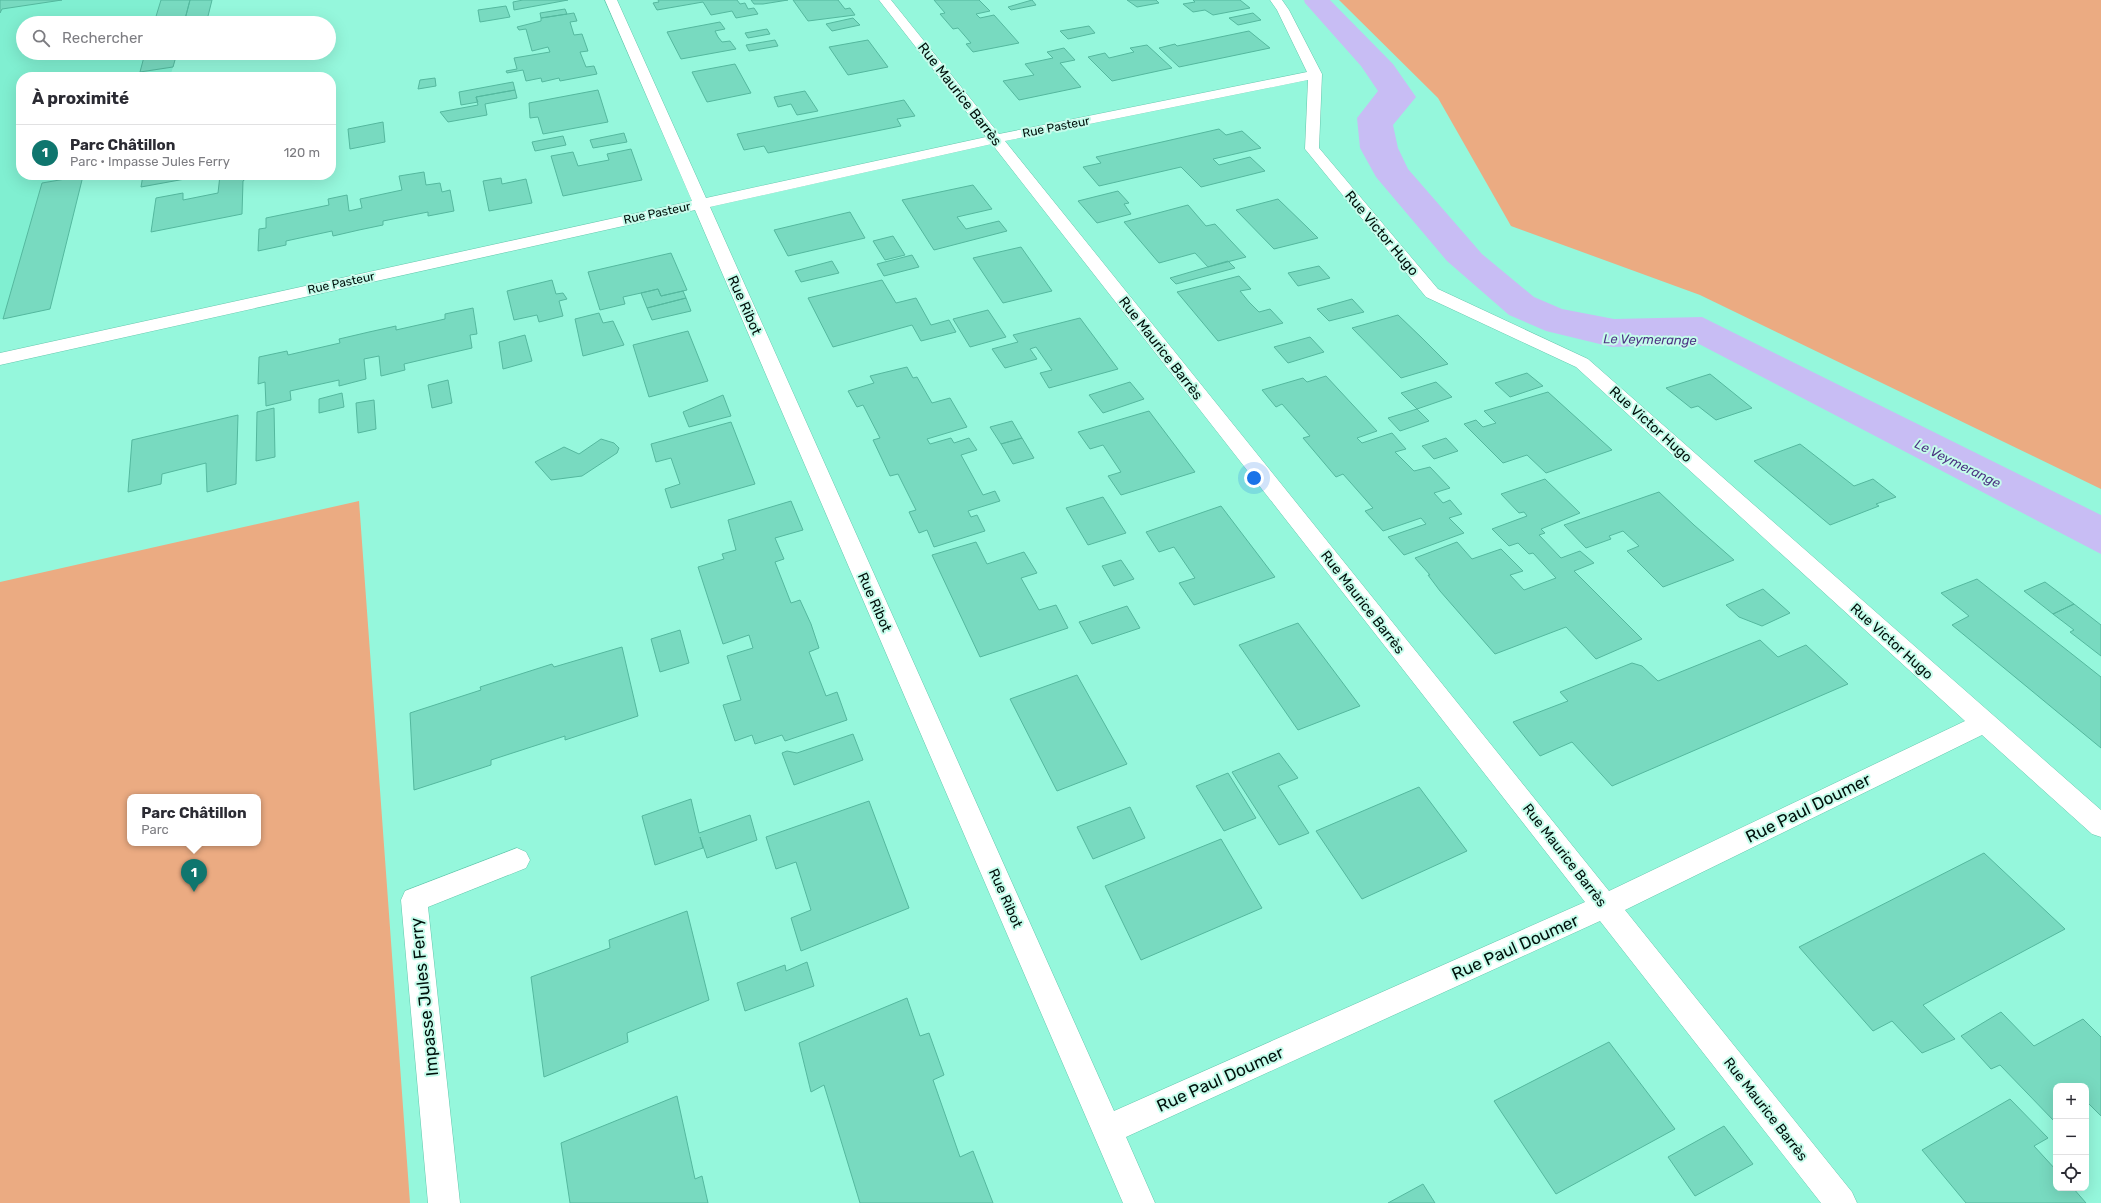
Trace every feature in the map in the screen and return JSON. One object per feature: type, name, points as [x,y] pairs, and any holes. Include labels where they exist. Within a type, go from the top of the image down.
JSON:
[{"type":"street","name":"Rue Ribot","points":[[611,0],[1139,1203]]},
{"type":"street","name":"Rue Maurice Barrès","points":[[885,0],[1841,1203]]},
{"type":"street","name":"Rue Victor Hugo","points":[[1276,0],[1284,10],[1315,74],[1312,149],[1432,293],[1582,362],[1984,724],[2101,826]]},
{"type":"street","name":"Rue Pasteur","points":[[0,358],[995,139],[1315,74]]},
{"type":"street","name":"Rue Paul Doumer","points":[[1107,1130],[1605,906],[1984,724]]},
{"type":"street","name":"Impasse Jules Ferry","points":[[444,1203],[414,900],[517,860]]},
{"type":"shaded area","points":[[0,0],[190,0],[186,16],[16,16],[16,60],[175,60],[171,72],[16,72],[16,180],[59,180],[42,183],[3,319],[0,319]]},
{"type":"shaded area","points":[[1339,0],[2101,0],[2101,489],[1700,295],[1511,226],[1438,98]]},
{"type":"shaded area","points":[[359,501],[410,1203],[0,1203],[0,582]]},
{"type":"water","name":"Le Veymerange","points":[[1304,0],[1330,0],[1393,64],[1416,97],[1393,125],[1398,148],[1408,169],[1482,254],[1534,297],[1562,309],[1614,319],[1702,317],[2101,515],[2101,554],[1699,344],[1612,347],[1546,331],[1509,315],[1447,261],[1376,177],[1360,148],[1357,118],[1378,91],[1361,66],[1305,3]]},
{"type":"building","points":[[0,0],[62,0],[2,9],[0,13]]},
{"type":"building","points":[[161,0],[190,0],[186,16],[156,16]]},
{"type":"building","points":[[190,0],[212,0],[208,16],[186,16]]},
{"type":"building","points":[[523,0],[568,0],[514,10],[513,2]]},
{"type":"building","points":[[658,0],[737,0],[740,4],[745,3],[748,9],[754,8],[758,14],[736,18],[732,11],[711,15],[703,2],[657,10],[653,3],[659,2]]},
{"type":"building","points":[[751,0],[788,0],[754,4]]},
{"type":"building","points":[[793,0],[838,0],[845,9],[850,8],[855,15],[808,21]]},
{"type":"building","points":[[934,0],[979,0],[990,11],[976,14],[980,18],[994,15],[1019,43],[973,52],[966,44],[971,43],[958,28],[953,29],[940,14],[945,13]]},
{"type":"building","points":[[1032,0],[1036,5],[1011,10],[1008,7]]},
{"type":"building","points":[[1127,0],[1156,0],[1159,3],[1137,7]]},
{"type":"building","points":[[1193,0],[1240,0],[1250,8],[1213,15],[1205,10],[1193,12],[1183,4],[1195,2]]},
{"type":"building","points":[[506,6],[510,17],[480,22],[478,10]]},
{"type":"building","points":[[565,9],[567,14],[541,18],[540,13]]},
{"type":"building","points":[[574,13],[577,21],[570,22],[574,35],[582,34],[588,51],[580,52],[586,67],[594,66],[597,74],[560,81],[559,78],[542,82],[541,78],[526,81],[523,70],[507,73],[506,71],[517,69],[514,58],[550,52],[548,47],[532,51],[526,29],[519,30],[517,27],[541,21],[541,18]]},
{"type":"building","points":[[1253,13],[1261,20],[1238,25],[1229,18]]},
{"type":"building","points":[[853,18],[860,25],[832,31],[826,24]]},
{"type":"building","points":[[720,22],[725,29],[715,31],[718,37],[722,42],[730,41],[736,49],[681,59],[667,32]]},
{"type":"building","points":[[1089,26],[1095,33],[1068,39],[1060,31]]},
{"type":"building","points":[[767,29],[770,34],[748,38],[745,33]]},
{"type":"building","points":[[1249,31],[1270,48],[1179,67],[1159,48],[1175,44],[1177,46]]},
{"type":"building","points":[[775,40],[778,46],[749,51],[746,45]]},
{"type":"building","points":[[868,40],[888,67],[848,75],[829,47]]},
{"type":"building","points":[[1147,45],[1172,68],[1112,81],[1088,57],[1105,53],[1109,58],[1134,52],[1130,48]]},
{"type":"building","points":[[1064,48],[1075,60],[1060,63],[1081,87],[1019,100],[1003,81],[1034,75],[1025,64],[1053,58],[1047,52]]},
{"type":"building","points":[[143,60],[175,60],[173,67],[140,72]]},
{"type":"building","points":[[735,64],[751,93],[707,102],[692,72]]},
{"type":"building","points":[[435,78],[436,86],[418,89],[420,80]]},
{"type":"building","points":[[513,82],[515,90],[476,97],[478,102],[461,105],[459,92]]},
{"type":"building","points":[[515,90],[517,98],[485,104],[487,115],[448,122],[440,112],[478,105],[476,97]]},
{"type":"building","points":[[598,90],[608,122],[543,134],[538,117],[530,118],[529,103]]},
{"type":"building","points":[[805,91],[818,111],[797,115],[791,104],[778,107],[774,97]]},
{"type":"building","points":[[904,100],[915,116],[897,119],[901,126],[768,153],[764,146],[744,150],[737,134]]},
{"type":"building","points":[[383,122],[385,142],[350,149],[348,129]]},
{"type":"building","points":[[1219,129],[1226,135],[1242,131],[1261,148],[1213,159],[1219,165],[1250,157],[1265,171],[1201,187],[1181,167],[1099,186],[1083,167],[1101,163],[1096,157]]},
{"type":"building","points":[[624,133],[627,142],[593,148],[590,140]]},
{"type":"building","points":[[563,136],[566,145],[535,151],[532,142]]},
{"type":"building","points":[[631,149],[642,180],[563,196],[551,156],[573,152],[578,166],[609,160],[607,154]]},
{"type":"building","points":[[424,172],[426,185],[440,183],[442,192],[450,190],[454,211],[428,216],[428,212],[383,221],[383,225],[333,236],[332,231],[286,241],[286,245],[258,251],[259,229],[266,228],[266,218],[329,205],[328,199],[347,195],[349,211],[362,208],[360,199],[402,190],[399,176]]},
{"type":"building","points":[[501,178],[502,184],[526,179],[532,203],[489,211],[483,181]]},
{"type":"building","points":[[60,180],[82,180],[50,309],[3,319],[42,183]]},
{"type":"building","points":[[142,180],[180,180],[141,187]]},
{"type":"building","points":[[219,180],[244,180],[242,214],[151,232],[156,198],[183,193],[183,200],[218,193]]},
{"type":"building","points":[[973,185],[992,209],[957,217],[966,229],[999,221],[1007,231],[934,250],[902,200]]},
{"type":"building","points":[[1118,191],[1129,203],[1124,204],[1131,214],[1097,223],[1078,201]]},
{"type":"building","points":[[1278,199],[1318,238],[1274,249],[1236,210]]},
{"type":"building","points":[[1188,205],[1206,226],[1215,224],[1246,257],[1208,267],[1195,253],[1159,263],[1124,222]]},
{"type":"building","points":[[850,212],[865,238],[788,256],[774,230]]},
{"type":"building","points":[[893,236],[905,255],[885,260],[873,241]]},
{"type":"building","points":[[1021,247],[1052,291],[1003,303],[973,258]]},
{"type":"building","points":[[671,253],[687,290],[661,296],[658,289],[623,297],[625,304],[600,310],[588,272]]},
{"type":"building","points":[[912,255],[919,267],[884,276],[877,264]]},
{"type":"building","points":[[832,261],[839,273],[801,282],[795,271]]},
{"type":"building","points":[[1228,261],[1235,268],[1176,284],[1170,278]]},
{"type":"building","points":[[1319,266],[1330,278],[1298,286],[1288,273]]},
{"type":"building","points":[[1239,276],[1251,289],[1240,291],[1249,302],[1259,312],[1270,309],[1283,323],[1218,341],[1177,292]]},
{"type":"building","points":[[552,280],[556,294],[563,293],[567,299],[559,301],[563,316],[539,322],[537,315],[514,320],[507,291]]},
{"type":"building","points":[[882,280],[896,303],[916,298],[931,325],[949,320],[956,332],[921,341],[912,325],[833,347],[808,298]]},
{"type":"building","points":[[658,289],[661,296],[683,291],[686,298],[647,308],[641,293]]},
{"type":"building","points":[[686,298],[691,311],[652,320],[647,308]]},
{"type":"building","points":[[1352,299],[1364,312],[1329,321],[1317,309]]},
{"type":"building","points":[[473,308],[477,334],[470,335],[472,348],[404,364],[405,370],[381,376],[379,356],[364,359],[366,379],[339,386],[339,380],[290,391],[291,400],[266,406],[265,382],[258,384],[259,357],[287,351],[288,355],[340,343],[339,339],[369,332],[396,326],[396,330],[445,319],[445,314]]},
{"type":"building","points":[[988,310],[1006,337],[970,347],[953,319]]},
{"type":"building","points":[[599,313],[603,323],[613,321],[624,345],[583,356],[575,319]]},
{"type":"building","points":[[1398,315],[1448,364],[1401,378],[1352,328]]},
{"type":"building","points":[[1080,318],[1118,369],[1049,388],[1040,373],[1052,370],[1036,347],[1030,349],[1037,359],[1005,368],[992,349],[1018,342],[1013,335]]},
{"type":"building","points":[[688,331],[708,381],[649,397],[633,345]]},
{"type":"building","points":[[525,335],[532,361],[503,369],[499,342]]},
{"type":"building","points":[[1310,337],[1324,352],[1288,363],[1274,347]]},
{"type":"building","points":[[907,367],[913,378],[917,377],[932,403],[950,398],[967,427],[927,439],[930,444],[951,438],[954,443],[969,438],[977,450],[961,455],[983,495],[995,491],[1000,501],[968,511],[971,517],[977,515],[985,531],[934,547],[927,530],[919,533],[909,512],[916,510],[898,474],[890,476],[873,440],[880,438],[863,405],[857,407],[848,391],[874,383],[870,376]]},
{"type":"building","points":[[1527,373],[1543,386],[1510,397],[1495,383]]},
{"type":"building","points":[[1710,374],[1752,408],[1716,420],[1698,406],[1691,408],[1666,388]]},
{"type":"building","points":[[1326,376],[1377,431],[1357,438],[1362,443],[1392,433],[1406,449],[1395,452],[1414,471],[1430,467],[1450,488],[1434,493],[1443,503],[1450,500],[1462,514],[1449,518],[1464,533],[1404,555],[1388,537],[1426,524],[1421,518],[1383,531],[1365,511],[1373,508],[1343,474],[1336,477],[1303,438],[1310,436],[1282,404],[1276,407],[1262,390],[1303,378],[1307,382]]},
{"type":"building","points":[[448,380],[452,403],[432,408],[428,385]]},
{"type":"building","points":[[1130,382],[1144,399],[1103,413],[1089,395]]},
{"type":"building","points":[[1436,382],[1452,397],[1417,409],[1401,393]]},
{"type":"building","points":[[1548,392],[1612,450],[1546,473],[1527,455],[1503,463],[1464,424],[1476,420],[1483,427],[1496,423],[1484,411]]},
{"type":"building","points":[[342,393],[344,407],[319,413],[319,399]]},
{"type":"building","points":[[723,395],[731,416],[689,427],[683,412]]},
{"type":"building","points":[[374,400],[376,429],[358,433],[356,403]]},
{"type":"building","points":[[274,408],[275,457],[256,461],[257,412]]},
{"type":"building","points":[[1417,409],[1429,421],[1400,431],[1388,418]]},
{"type":"building","points":[[1149,411],[1195,472],[1121,495],[1108,476],[1121,472],[1103,445],[1090,449],[1078,432]]},
{"type":"building","points":[[238,415],[236,484],[207,492],[206,463],[162,474],[161,484],[128,492],[132,440]]},
{"type":"building","points":[[1012,421],[1022,438],[1001,444],[990,427]]},
{"type":"building","points":[[731,422],[755,484],[671,508],[665,489],[680,484],[671,458],[656,462],[651,444]]},
{"type":"building","points":[[1022,438],[1034,458],[1013,464],[1001,444]]},
{"type":"building","points":[[1446,438],[1458,451],[1434,459],[1422,446]]},
{"type":"building","points":[[601,439],[614,443],[619,448],[617,453],[582,476],[551,480],[535,462],[564,447],[579,454]]},
{"type":"building","points":[[1800,444],[1854,486],[1873,479],[1896,497],[1876,504],[1879,506],[1830,525],[1754,461]]},
{"type":"building","points":[[1545,479],[1580,513],[1541,529],[1545,533],[1539,535],[1561,558],[1580,551],[1594,563],[1574,571],[1642,639],[1596,659],[1566,627],[1495,654],[1440,591],[1428,575],[1430,575],[1415,558],[1457,542],[1472,559],[1501,549],[1523,571],[1510,575],[1524,590],[1556,578],[1533,553],[1529,554],[1518,543],[1509,546],[1492,529],[1527,516],[1524,512],[1519,513],[1501,494]]},
{"type":"building","points":[[1659,492],[1734,560],[1663,587],[1627,551],[1639,546],[1623,531],[1609,536],[1611,539],[1586,548],[1564,525]]},
{"type":"building","points":[[1103,497],[1126,533],[1088,545],[1066,508]]},
{"type":"building","points":[[791,501],[803,530],[775,538],[784,559],[775,562],[791,603],[800,600],[811,624],[819,648],[809,652],[826,696],[837,692],[847,720],[785,741],[782,735],[755,744],[752,735],[735,741],[723,705],[741,700],[727,656],[753,648],[749,635],[723,644],[698,567],[724,559],[722,554],[736,550],[728,520]]},
{"type":"building","points":[[1221,506],[1275,577],[1194,605],[1179,583],[1195,578],[1174,547],[1159,552],[1146,532]]},
{"type":"building","points":[[976,542],[987,564],[1024,552],[1037,573],[1021,578],[1039,610],[1056,605],[1068,628],[980,657],[932,555]]},
{"type":"building","points":[[1121,560],[1134,579],[1114,586],[1102,566]]},
{"type":"building","points":[[1977,579],[2101,677],[2101,748],[1952,625],[1969,616],[1941,593]]},
{"type":"building","points":[[2045,582],[2074,604],[2053,614],[2024,591]]},
{"type":"building","points":[[1763,589],[1790,613],[1762,626],[1739,617],[1726,605]]},
{"type":"building","points":[[2074,604],[2101,625],[2101,656],[2070,632],[2074,630],[2053,614]]},
{"type":"building","points":[[1127,606],[1140,628],[1092,644],[1079,622]]},
{"type":"building","points":[[1298,623],[1360,706],[1298,730],[1239,645]]},
{"type":"building","points":[[680,630],[689,663],[660,672],[651,639]]},
{"type":"building","points":[[1760,640],[1778,657],[1806,645],[1848,684],[1612,786],[1572,742],[1540,756],[1513,722],[1568,701],[1560,692],[1632,663],[1642,666],[1658,681]]},
{"type":"building","points":[[622,647],[638,716],[565,740],[565,736],[491,760],[491,765],[414,790],[410,713],[481,690],[480,687],[552,664],[554,667]]},
{"type":"building","points":[[1077,675],[1127,764],[1057,791],[1010,699]]},
{"type":"building","points":[[853,734],[863,760],[794,785],[782,753],[787,751],[797,753]]},
{"type":"building","points":[[1279,753],[1298,778],[1278,786],[1309,833],[1279,845],[1232,772]]},
{"type":"building","points":[[1228,773],[1256,818],[1224,831],[1196,786]]},
{"type":"building","points":[[1419,787],[1467,851],[1362,899],[1316,831]]},
{"type":"building","points":[[691,799],[699,833],[750,815],[757,840],[707,858],[700,837],[703,848],[655,865],[642,816]]},
{"type":"building","points":[[869,801],[909,908],[801,951],[791,918],[811,910],[796,862],[776,869],[766,837]]},
{"type":"building","points":[[1130,807],[1145,838],[1093,859],[1077,827]]},
{"type":"building","points":[[1221,839],[1262,908],[1141,960],[1105,886]]},
{"type":"building","points":[[1984,853],[2065,929],[1923,1005],[1955,1039],[1922,1053],[1892,1021],[1873,1031],[1799,947]]},
{"type":"building","points":[[687,911],[709,1000],[627,1033],[628,1042],[544,1077],[531,977],[610,948],[609,940]]},
{"type":"building","points":[[807,962],[814,986],[745,1011],[737,983],[785,965],[786,971]]},
{"type":"building","points":[[907,998],[920,1036],[929,1033],[944,1075],[933,1080],[960,1157],[973,1151],[993,1203],[860,1203],[824,1085],[811,1092],[799,1043]]},
{"type":"building","points":[[2001,1012],[2034,1046],[2083,1019],[2101,1037],[2101,1116],[2089,1104],[2089,1083],[2053,1083],[2053,1120],[2000,1065],[1991,1069],[1961,1036]]},
{"type":"building","points":[[1609,1042],[1675,1129],[1556,1194],[1494,1101]]},
{"type":"building","points":[[677,1096],[695,1179],[702,1176],[708,1203],[570,1203],[561,1143]]},
{"type":"building","points":[[2010,1099],[2048,1138],[2034,1146],[2053,1167],[2053,1191],[2076,1191],[2086,1203],[1966,1203],[1922,1150]]},
{"type":"building","points":[[1724,1126],[1753,1164],[1695,1196],[1668,1157]]},
{"type":"building","points":[[1423,1184],[1435,1203],[1388,1203]]},
{"type":"place","name":"Parc Châtillon","points":[[194,892]]}]
